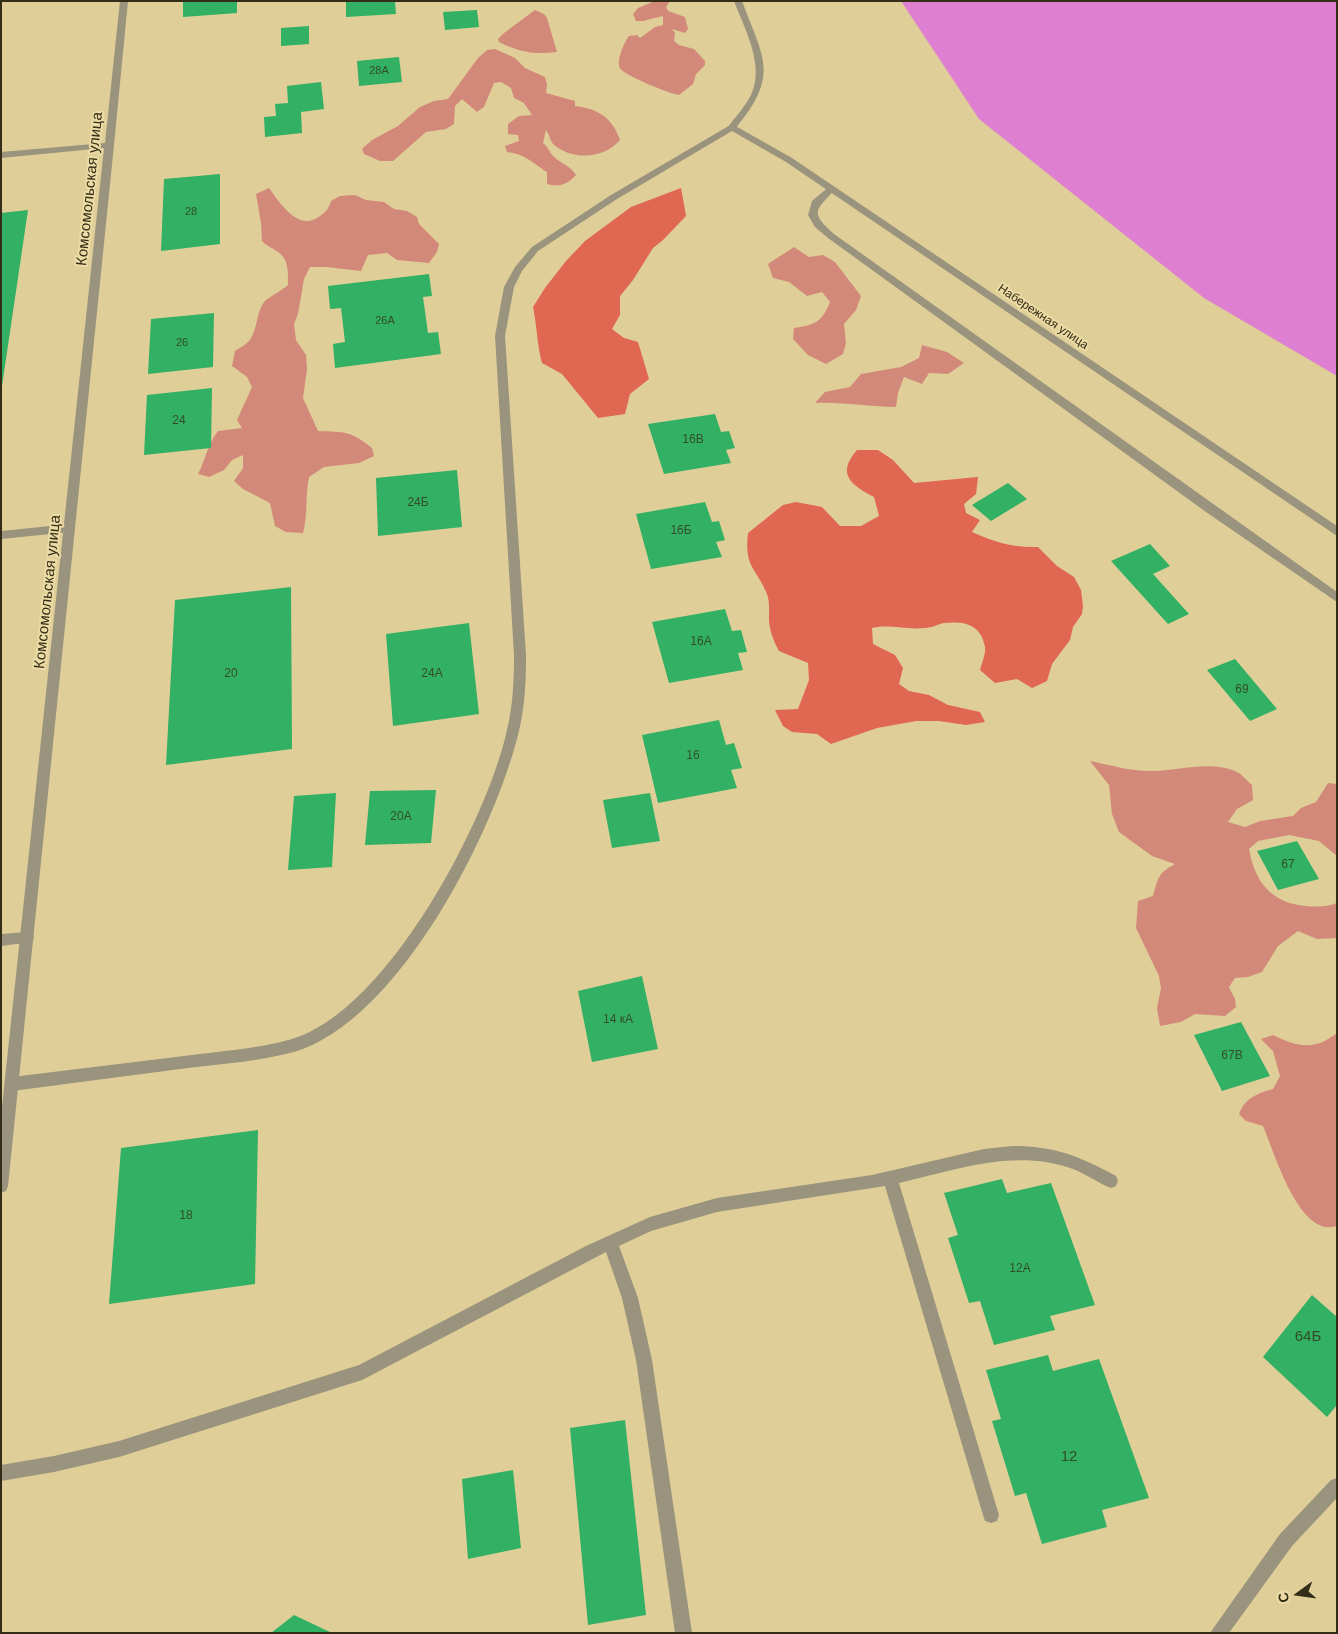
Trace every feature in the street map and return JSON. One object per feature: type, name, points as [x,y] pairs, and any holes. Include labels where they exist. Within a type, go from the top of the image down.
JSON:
[{"type":"street","name":"Комсомольская улица","points":[[1,1186],[124,1]]},
{"type":"street","points":[[12,1084],[241,1055],[294,1045],[333,1027],[368,997],[403,957],[469,848],[496,786],[513,731],[520,690],[520,655],[500,336],[504,300],[513,278],[524,260],[541,244],[590,212],[732,127],[747,110],[760,83],[760,65],[738,1]]},
{"type":"street","name":"Набережная улица","points":[[732,127],[790,160],[1337,532]]},
{"type":"street","points":[[1,155],[110,145]]},
{"type":"street","points":[[831,188],[815,203],[813,215],[818,225],[831,236],[951,320],[1186,494],[1337,598]]},
{"type":"street","points":[[1,535],[70,528]]},
{"type":"street","points":[[1,940],[27,938]]},
{"type":"street","points":[[1,1473],[54,1464],[119,1449],[362,1372],[610,1242],[650,1224],[717,1205],[890,1178],[984,1156],[1034,1153],[1078,1163],[1111,1182]]},
{"type":"street","points":[[890,1178],[991,1515]]},
{"type":"street","points":[[610,1242],[630,1298],[644,1360],[684,1633]]},
{"type":"street","points":[[1218,1633],[1286,1540],[1337,1486]]},
{"type":"shaded area","points":[[655,1],[670,1],[666,7],[668,11],[685,17],[688,29],[685,33],[672,29],[675,33],[674,41],[679,45],[694,49],[705,61],[705,65],[696,74],[693,84],[679,95],[638,79],[623,71],[619,65],[621,52],[629,36],[637,35],[640,38],[655,27],[663,25],[663,16],[636,21],[633,14],[638,8]]},
{"type":"shaded area","points":[[901,1],[1337,1],[1337,376],[1204,298],[979,119]]},
{"type":"shaded area","points":[[535,10],[544,14],[547,18],[557,52],[527,52],[499,42],[498,39],[504,33]]},
{"type":"shaded area","points":[[495,49],[515,58],[525,68],[545,77],[546,93],[575,101],[575,106],[591,109],[603,116],[613,125],[620,140],[605,151],[597,154],[588,156],[578,155],[569,153],[553,144],[546,130],[543,143],[553,156],[576,175],[563,184],[547,184],[547,172],[523,157],[507,152],[505,146],[519,141],[518,135],[508,134],[508,124],[519,116],[532,115],[524,103],[514,98],[511,88],[501,82],[494,83],[484,107],[477,112],[462,99],[455,106],[454,124],[446,129],[426,132],[393,161],[380,161],[364,154],[362,149],[372,140],[398,126],[420,107],[434,101],[448,99],[478,58],[487,50]]},
{"type":"shaded area","points":[[269,188],[284,208],[298,219],[305,221],[320,216],[327,210],[331,201],[340,196],[355,195],[366,200],[384,202],[394,209],[407,211],[417,217],[419,224],[439,244],[437,252],[429,263],[397,260],[387,253],[368,255],[361,271],[310,267],[304,279],[298,314],[294,324],[296,340],[306,355],[307,369],[303,398],[318,431],[341,432],[353,435],[372,448],[374,456],[359,463],[324,467],[309,477],[303,533],[286,532],[275,526],[270,503],[243,489],[234,481],[243,468],[243,455],[232,460],[224,470],[209,477],[198,474],[211,442],[218,431],[242,428],[237,420],[252,387],[247,377],[232,366],[235,351],[246,344],[251,338],[260,309],[265,301],[288,285],[287,267],[284,258],[262,241],[256,194]]},
{"type":"shaded area","points":[[681,188],[686,216],[653,248],[633,280],[620,296],[620,315],[612,329],[624,338],[638,342],[649,379],[630,394],[625,414],[598,418],[562,374],[542,363],[533,307],[566,261],[585,241],[631,207]]},
{"type":"shaded area","points":[[794,247],[809,257],[823,255],[835,262],[861,296],[856,310],[844,324],[846,343],[843,354],[826,364],[808,355],[793,339],[794,328],[813,324],[821,318],[830,302],[822,292],[807,296],[789,282],[773,278],[768,264]]},
{"type":"shaded area","points":[[922,345],[947,352],[964,363],[948,374],[929,373],[922,384],[904,377],[898,393],[896,407],[815,403],[825,392],[850,387],[861,374],[901,367],[919,358]]},
{"type":"shaded area","points":[[857,450],[878,450],[893,460],[914,483],[978,477],[976,494],[964,504],[966,513],[980,520],[972,532],[1004,544],[1038,547],[1057,566],[1074,577],[1081,590],[1082,614],[1073,627],[1070,640],[1052,664],[1047,681],[1032,688],[1017,679],[995,683],[980,670],[985,647],[983,639],[976,629],[965,624],[951,623],[928,628],[872,628],[873,644],[895,655],[903,668],[899,684],[909,691],[929,695],[948,705],[980,712],[985,722],[966,725],[939,721],[916,721],[877,728],[831,744],[817,734],[792,732],[783,726],[775,710],[798,709],[809,680],[808,663],[779,651],[775,644],[769,621],[767,594],[749,561],[748,533],[783,505],[796,502],[822,507],[840,526],[861,526],[879,516],[874,497],[853,483],[847,472],[851,458]]},
{"type":"shaded area","points":[[1090,761],[1138,770],[1154,771],[1207,766],[1227,768],[1237,772],[1252,785],[1253,800],[1237,809],[1228,822],[1245,827],[1260,821],[1293,816],[1301,808],[1316,802],[1328,783],[1337,784],[1337,856],[1319,841],[1289,835],[1258,841],[1249,849],[1260,881],[1274,895],[1294,904],[1306,906],[1322,906],[1337,903],[1337,938],[1317,939],[1298,931],[1278,946],[1262,972],[1248,977],[1235,978],[1229,987],[1235,999],[1236,1007],[1225,1016],[1195,1014],[1181,1022],[1160,1026],[1157,1008],[1161,988],[1159,976],[1136,928],[1138,901],[1153,896],[1162,873],[1175,864],[1152,856],[1119,832],[1112,814],[1109,785]]},
{"type":"shaded area","points":[[1337,1033],[1337,1226],[1323,1226],[1311,1219],[1300,1207],[1281,1172],[1263,1126],[1246,1121],[1239,1114],[1248,1100],[1262,1092],[1273,1089],[1280,1076],[1273,1051],[1261,1039],[1273,1035],[1298,1044],[1313,1045],[1329,1039]]},
{"type":"building","points":[[183,1],[237,1],[237,13],[183,17]]},
{"type":"building","points":[[346,1],[395,1],[396,14],[346,17]]},
{"type":"building","points":[[477,10],[479,27],[445,30],[443,12]]},
{"type":"building","points":[[309,26],[309,44],[281,46],[281,28]]},
{"type":"building","points":[[399,57],[402,82],[359,86],[357,61]]},
{"type":"building","points":[[321,82],[324,109],[301,112],[302,133],[265,137],[264,117],[276,116],[275,104],[288,103],[287,86]]},
{"type":"building","points":[[220,174],[220,244],[161,251],[164,179]]},
{"type":"building","points":[[28,210],[2,386],[1,386],[1,213]]},
{"type":"building","points":[[429,274],[432,296],[423,297],[428,333],[438,332],[441,354],[335,368],[333,344],[345,342],[341,308],[330,309],[328,286]]},
{"type":"building","points":[[214,313],[213,367],[148,374],[151,319]]},
{"type":"building","points":[[212,388],[211,448],[144,455],[147,395]]},
{"type":"building","points":[[715,414],[721,432],[729,431],[735,448],[726,450],[731,463],[664,474],[648,424]]},
{"type":"building","points":[[457,470],[462,527],[378,536],[376,478]]},
{"type":"building","points":[[1008,483],[1027,499],[991,521],[972,505]]},
{"type":"building","points":[[705,502],[712,522],[719,521],[725,540],[716,542],[722,557],[651,569],[636,514]]},
{"type":"building","points":[[1150,544],[1170,566],[1153,574],[1189,614],[1168,624],[1111,561]]},
{"type":"building","points":[[291,587],[292,749],[166,765],[175,600]]},
{"type":"building","points":[[725,609],[732,631],[741,630],[747,652],[738,653],[743,670],[669,683],[652,622]]},
{"type":"building","points":[[469,623],[479,714],[393,726],[386,634]]},
{"type":"building","points":[[1235,659],[1277,709],[1250,721],[1207,670]]},
{"type":"building","points":[[719,720],[726,745],[734,743],[742,768],[731,770],[737,788],[658,803],[642,735]]},
{"type":"building","points":[[436,790],[431,843],[365,845],[370,791]]},
{"type":"building","points":[[336,793],[332,867],[288,870],[294,796]]},
{"type":"building","points":[[650,793],[660,841],[612,848],[603,800]]},
{"type":"building","points":[[1297,841],[1319,879],[1278,890],[1257,851]]},
{"type":"building","points":[[642,976],[658,1049],[592,1062],[578,991]]},
{"type":"building","points":[[1241,1022],[1270,1076],[1222,1091],[1194,1035]]},
{"type":"building","points":[[258,1130],[255,1284],[109,1304],[121,1148]]},
{"type":"building","points":[[1002,1179],[1007,1193],[1051,1183],[1095,1305],[1050,1316],[1055,1330],[994,1345],[980,1301],[969,1303],[948,1238],[958,1235],[944,1193]]},
{"type":"building","points":[[1312,1295],[1337,1317],[1337,1405],[1327,1417],[1263,1357]]},
{"type":"building","points":[[1048,1355],[1053,1371],[1099,1359],[1149,1498],[1102,1510],[1107,1527],[1042,1544],[1026,1493],[1015,1496],[992,1421],[1001,1419],[986,1370]]},
{"type":"building","points":[[625,1420],[646,1615],[588,1625],[570,1428]]},
{"type":"building","points":[[513,1470],[521,1548],[468,1559],[462,1479]]},
{"type":"building","points":[[294,1615],[332,1633],[271,1633]]}]
